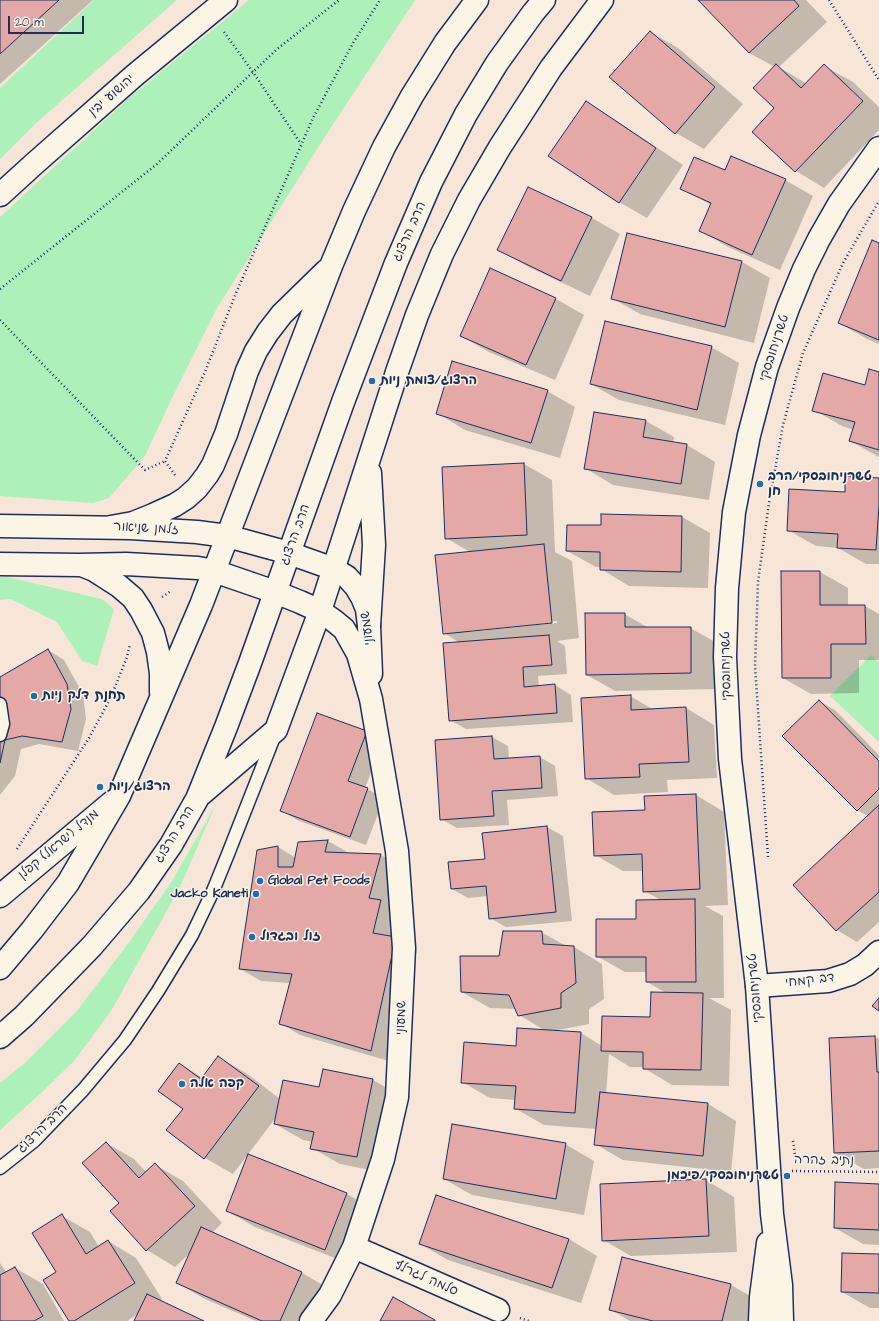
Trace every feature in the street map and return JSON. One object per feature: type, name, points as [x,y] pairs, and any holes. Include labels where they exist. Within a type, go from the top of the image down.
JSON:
[{"type":"main road","points":[[0,968],[32,930],[68,883],[119,796],[214,571],[331,266],[354,211],[384,147],[412,96],[445,43],[477,0]]},
{"type":"main road","name":"הרב הרצוג","points":[[0,1037],[24,1016],[92,946],[138,891],[171,845],[197,798],[226,727],[371,326],[431,182],[466,114],[498,63],[533,13],[544,0]]},
{"type":"main road","points":[[197,798],[276,730],[320,611],[407,344],[442,254],[469,200],[500,147],[551,68],[602,0]]},
{"type":"main road","name":"יהושוע יבין","points":[[0,195],[129,80],[218,6]]},
{"type":"main road","name":"טשרניחובסקי","points":[[782,1321],[781,1285],[772,1214],[757,986],[730,759],[725,656],[727,588],[734,512],[749,435],[767,367],[788,308],[804,269],[819,239],[839,204],[879,148]]},
{"type":"main road","points":[[111,527],[133,522],[164,510],[186,498],[197,488],[213,465],[226,434],[247,371],[256,351],[282,314],[331,266]]},
{"type":"main road","points":[[369,460],[374,526],[369,626]]},
{"type":"main road","name":"זלמן שניאור","points":[[0,526],[111,527],[197,532],[227,536],[289,553]]},
{"type":"main road","name":"שמעוני","points":[[289,553],[334,569],[346,577],[356,587],[362,597],[367,609],[369,626],[372,664],[372,699]]},
{"type":"main road","points":[[0,564],[126,564],[181,566],[214,571],[275,592]]},
{"type":"main road","points":[[79,565],[94,570],[119,586],[133,598],[141,610],[153,633],[158,652],[161,673],[161,698]]},
{"type":"main road","name":"שמעוני","points":[[275,592],[320,611],[333,620],[344,630],[352,641],[363,667],[372,699],[397,850],[404,948],[398,1097],[383,1159],[354,1247],[330,1295],[311,1321]]},
{"type":"main road","name":"מנדל (ישראל) קפלן","points":[[0,896],[119,796]]},
{"type":"main road","name":"דב קמחי","points":[[757,986],[828,981],[850,974],[865,966],[879,952]]},
{"type":"main road","name":"טשרניחובסקי","points":[[760,1321],[763,1283],[772,1214]]},
{"type":"main road","name":"סלמה לגרלף","points":[[354,1247],[498,1310]]},
{"type":"lane","points":[[0,704],[3,724],[0,735]]},
{"type":"lane","name":"הרב הרצוג","points":[[0,1168],[34,1141],[83,1090],[125,1040],[158,991],[192,936],[213,891],[276,730]]},
{"type":"path","points":[[0,289],[157,164],[276,50],[339,0]]},
{"type":"path","points":[[0,320],[145,470],[164,461],[205,372],[236,293],[313,118],[353,43],[380,0]]},
{"type":"path","points":[[829,0],[879,80]]},
{"type":"path","points":[[218,6],[253,72],[301,144]]},
{"type":"path","points":[[768,861],[755,666],[758,582],[769,503],[783,425],[803,353],[843,263],[879,201]]},
{"type":"path","points":[[164,461],[178,478],[197,488]]},
{"type":"path","points":[[15,852],[89,738],[112,697],[131,641]]},
{"type":"path","points":[[791,1176],[795,1156],[793,1140]]},
{"type":"path","name":"נתיב זהרה","points":[[770,1171],[879,1172]]},
{"type":"green space","points":[[94,0],[177,0],[35,124],[0,159],[0,88]]},
{"type":"green space","points":[[249,0],[415,0],[326,135],[217,308],[145,456],[109,498],[93,503],[0,496],[0,217],[130,97]]},
{"type":"green space","points":[[0,577],[7,577],[102,599],[114,609],[97,666],[82,661],[57,622],[11,599],[0,600]]},
{"type":"green space","points":[[871,655],[879,663],[879,742],[830,696]]},
{"type":"green space","points":[[216,804],[180,887],[111,1011],[74,1061],[0,1130],[0,1083],[26,1062],[76,1012],[130,941],[172,881]]},
{"type":"building","points":[[0,0],[59,0],[0,54]]},
{"type":"building","points":[[698,0],[794,0],[799,6],[749,53]]},
{"type":"building","points":[[650,31],[715,87],[675,134],[609,77]]},
{"type":"building","points":[[776,64],[801,88],[824,64],[863,101],[795,172],[752,132],[774,108],[753,88]]},
{"type":"building","points":[[586,101],[656,148],[619,203],[548,156]]},
{"type":"building","points":[[731,156],[786,179],[752,255],[699,231],[711,203],[680,189],[694,157],[725,170]]},
{"type":"building","points":[[528,187],[592,217],[561,281],[497,250]]},
{"type":"building","points":[[627,233],[742,261],[725,327],[611,299]]},
{"type":"building","points":[[872,240],[879,243],[879,340],[838,323]]},
{"type":"building","points":[[490,268],[556,298],[526,365],[460,336]]},
{"type":"building","points":[[605,321],[712,346],[697,410],[590,384]]},
{"type":"building","points":[[452,361],[548,390],[531,443],[436,414]]},
{"type":"building","points":[[869,369],[879,372],[879,450],[849,441],[855,422],[812,411],[823,373],[865,385]]},
{"type":"building","points":[[594,412],[646,420],[643,437],[687,444],[681,484],[584,469]]},
{"type":"building","points":[[524,463],[527,535],[445,539],[442,467]]},
{"type":"building","points":[[845,476],[879,478],[876,550],[837,548],[838,534],[787,531],[789,489],[845,492]]},
{"type":"building","points":[[601,514],[682,516],[681,572],[600,570],[600,552],[566,551],[567,525],[601,525]]},
{"type":"building","points":[[544,544],[552,623],[443,634],[435,555]]},
{"type":"building","points":[[781,571],[820,571],[820,605],[865,605],[866,644],[831,644],[831,678],[782,678]]},
{"type":"building","points":[[585,613],[625,613],[625,627],[691,627],[691,673],[586,675]]},
{"type":"building","points":[[549,635],[552,665],[523,667],[524,687],[555,684],[557,713],[449,721],[443,643]]},
{"type":"building","name":"תחנת דלק ניות","points":[[48,649],[67,684],[71,709],[62,742],[22,736],[5,740],[0,763],[0,677]]},
{"type":"building","points":[[631,695],[631,710],[686,707],[689,762],[639,764],[640,777],[585,779],[581,698]]},
{"type":"building","points":[[819,700],[879,761],[879,789],[857,811],[782,736]]},
{"type":"building","points":[[317,713],[367,731],[348,781],[368,788],[350,837],[280,811]]},
{"type":"building","points":[[492,736],[494,759],[540,756],[542,788],[492,791],[494,816],[440,820],[435,740]]},
{"type":"building","points":[[696,794],[700,889],[643,892],[642,854],[594,856],[592,812],[645,810],[644,796]]},
{"type":"building","points":[[879,805],[879,892],[836,931],[793,885]]},
{"type":"building","points":[[547,826],[556,912],[489,919],[486,886],[451,889],[448,862],[485,859],[482,833]]},
{"type":"building","points":[[328,840],[325,852],[381,854],[369,898],[381,900],[373,933],[396,937],[371,1051],[279,1024],[292,974],[239,969],[257,850],[278,846],[278,867],[293,867],[298,842]]},
{"type":"building","points":[[695,899],[696,982],[646,982],[646,957],[596,957],[596,919],[636,919],[636,900]]},
{"type":"building","points":[[503,931],[542,931],[543,944],[574,946],[576,983],[561,993],[561,1008],[518,1016],[509,995],[461,992],[460,956],[499,956]]},
{"type":"building","points":[[651,992],[703,993],[701,1070],[643,1069],[643,1052],[601,1051],[602,1016],[650,1017]]},
{"type":"building","points":[[879,998],[879,1011],[872,1006]]},
{"type":"building","points":[[517,1028],[581,1032],[575,1113],[514,1109],[516,1086],[461,1083],[464,1042],[516,1046]]},
{"type":"building","points":[[875,1036],[877,1072],[879,1072],[879,1151],[834,1153],[829,1038]]},
{"type":"building","points":[[218,1056],[259,1086],[204,1159],[166,1130],[183,1109],[158,1091],[179,1063],[201,1079]]},
{"type":"building","points":[[323,1069],[373,1079],[357,1157],[310,1149],[314,1132],[274,1124],[283,1080],[319,1087]]},
{"type":"building","points":[[600,1092],[708,1103],[703,1156],[594,1145]]},
{"type":"building","points":[[452,1124],[566,1143],[556,1199],[443,1179]]},
{"type":"building","points":[[106,1142],[139,1178],[155,1163],[195,1206],[146,1251],[110,1211],[119,1203],[82,1163]]},
{"type":"building","points":[[248,1154],[347,1193],[325,1250],[226,1211]]},
{"type":"building","points":[[706,1179],[709,1236],[602,1241],[600,1184]]},
{"type":"building","points":[[835,1182],[879,1184],[879,1230],[834,1228]]},
{"type":"building","points":[[436,1195],[569,1239],[552,1288],[419,1244]]},
{"type":"building","points":[[62,1214],[86,1254],[108,1240],[135,1283],[74,1321],[69,1321],[43,1280],[56,1272],[32,1233]]},
{"type":"building","points":[[201,1227],[302,1272],[280,1321],[262,1321],[176,1283]]},
{"type":"building","points":[[842,1253],[879,1254],[879,1293],[841,1292]]},
{"type":"building","points":[[622,1257],[731,1284],[722,1321],[653,1321],[609,1310]]},
{"type":"building","points":[[15,1267],[43,1316],[34,1321],[0,1321],[0,1275]]},
{"type":"building","points":[[147,1294],[204,1321],[134,1321]]},
{"type":"building","points":[[393,1297],[435,1320],[435,1321],[380,1321]]},
{"type":"place","name":"הרצוג/צומת ניות","points":[[372,381]]},
{"type":"place","name":"טשרניחובסקי/הרב חן","points":[[760,484]]},
{"type":"place","name":"תחנת דלק ניות","points":[[34,696]]},
{"type":"place","name":"הרצוג/ניות","points":[[100,787]]},
{"type":"place","name":"Global Pet Foods","points":[[260,881]]},
{"type":"place","name":"Jacko Kaneti","points":[[256,894]]},
{"type":"place","name":"זול ובגדול","points":[[252,937]]},
{"type":"place","name":"קפה אלה","points":[[182,1084]]},
{"type":"place","name":"טשרניחובסקי/פיכמן","points":[[787,1176]]}]
